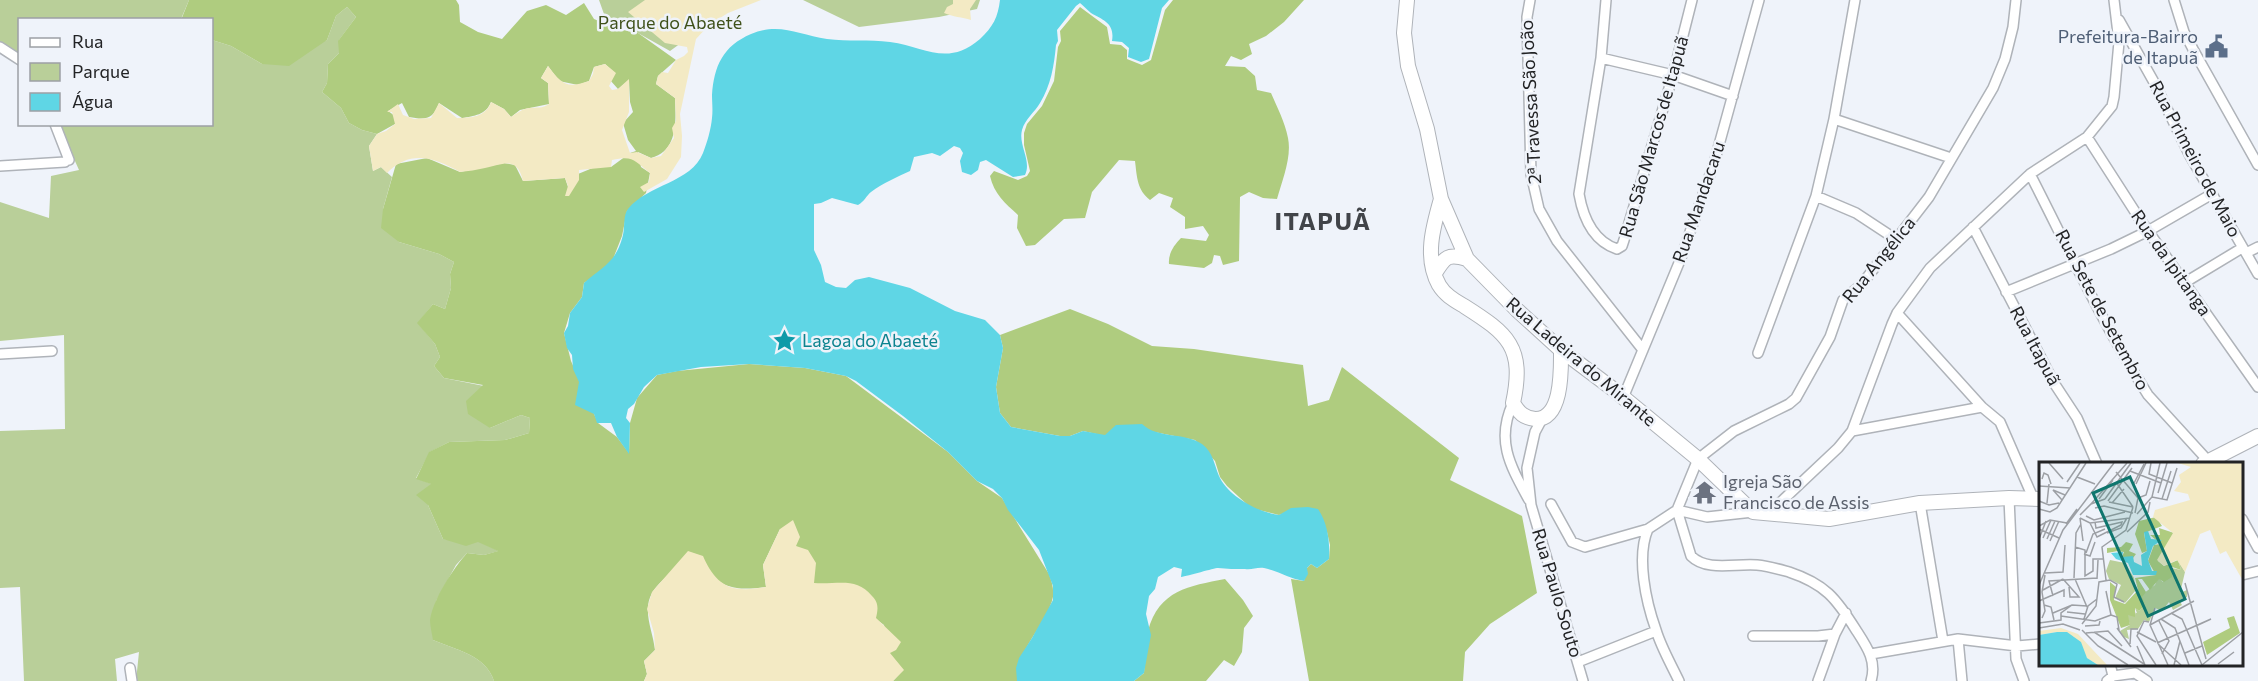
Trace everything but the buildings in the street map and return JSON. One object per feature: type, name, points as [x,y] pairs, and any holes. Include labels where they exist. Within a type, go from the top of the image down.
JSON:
[{"type":"street","name":"Rua Ladeira do Mirante","points":[[1407,0],[1404,33],[1408,66],[1427,129],[1441,199],[1467,259],[1517,310],[1561,350],[1698,459],[1754,512]]},
{"type":"street","name":"2ª Travessa São João","points":[[1530,0],[1527,17],[1531,174],[1539,209],[1557,241],[1643,350]]},
{"type":"street","points":[[1606,0],[1601,58],[1673,75],[1733,96]]},
{"type":"street","name":"Rua São Marcos de Itapuã","points":[[1601,58],[1579,194],[1587,221],[1598,239],[1604,244],[1619,249],[1624,240],[1673,75],[1692,0]]},
{"type":"street","name":"Rua Mandacaru","points":[[1623,398],[1681,258],[1700,205],[1714,163],[1759,0]]},
{"type":"street","points":[[1758,353],[1816,196],[1834,119],[1856,0]]},
{"type":"street","name":"Rua Angélica","points":[[1677,510],[1698,459],[1734,431],[1793,402],[1830,337],[1843,300],[1862,284],[1929,197],[1997,78],[2013,27],[2016,0]]},
{"type":"street","points":[[1768,514],[1838,448],[1852,431],[1897,313],[1930,268],[2030,174],[2087,137],[2112,106],[2119,42],[2114,0]]},
{"type":"street","points":[[2174,0],[2184,32],[2258,165]]},
{"type":"street","name":"Rua Primeiro de Maio","points":[[2115,12],[2155,84],[2189,154],[2258,273]]},
{"type":"street","points":[[0,46],[18,59]]},
{"type":"street","points":[[1834,119],[1951,158]]},
{"type":"street","points":[[0,166],[67,161],[56,126]]},
{"type":"street","name":"Rua da Ipitanga","points":[[2087,137],[2148,231],[2258,387]]},
{"type":"street","name":"Rua Sete de Setembro","points":[[2030,174],[2103,317],[2148,395],[2207,462]]},
{"type":"street","points":[[2006,292],[2148,231],[2212,194]]},
{"type":"street","points":[[1816,196],[1856,213],[1897,240]]},
{"type":"street","name":"Rua Paulo Souto","points":[[1441,199],[1433,227],[1431,249],[1435,273],[1444,292],[1496,326],[1507,340],[1515,358],[1517,372],[1513,403],[1504,436],[1509,464],[1531,505]]},
{"type":"street","name":"Rua Itapuã","points":[[1973,227],[2054,383],[2077,418],[2096,462]]},
{"type":"street","points":[[2184,283],[2244,250],[2258,247]]},
{"type":"street","points":[[1435,273],[1449,256],[1455,255],[1467,259]]},
{"type":"street","points":[[1551,504],[1572,542],[1585,547],[1647,529],[1677,510],[1707,517],[1754,512],[1829,519],[1920,503],[2009,498],[2037,500],[2000,422],[1982,407],[1897,313]]},
{"type":"street","name":"Rua Paulo Souto","points":[[1561,350],[1558,396],[1548,415],[1542,419],[1535,432],[1527,468],[1531,505],[1583,681]]},
{"type":"street","points":[[0,354],[52,351]]},
{"type":"street","points":[[1513,403],[1522,415],[1542,419]]},
{"type":"street","points":[[1852,431],[1982,407]]},
{"type":"street","points":[[2207,462],[2258,436]]},
{"type":"street","points":[[2009,498],[2018,667],[2024,681]]},
{"type":"street","points":[[1920,503],[1943,641]]},
{"type":"street","points":[[1677,510],[1690,556],[1696,561],[1707,565],[1758,565],[1812,580],[1827,590],[1846,613],[1871,654],[1873,674],[1871,681]]},
{"type":"street","points":[[2243,522],[2258,548]]},
{"type":"street","points":[[1647,529],[1643,539],[1642,561],[1656,631],[1679,681]]},
{"type":"street","points":[[2243,575],[2258,571]]},
{"type":"street","points":[[1818,681],[1835,634],[1846,613]]},
{"type":"street","points":[[1578,662],[1656,631]]},
{"type":"street","points":[[1753,636],[1835,634]]},
{"type":"street","points":[[1958,639],[1962,681]]},
{"type":"street","points":[[1871,654],[1958,639],[2017,646],[2039,644]]},
{"type":"street","points":[[130,668],[132,681]]},
{"type":"street","points":[[2110,679],[2135,673],[2147,681]]},
{"type":"green space","points":[[0,0],[189,0],[181,18],[18,18],[18,59],[0,47]]},
{"type":"green space","points":[[189,0],[456,0],[459,5],[460,22],[478,32],[502,39],[527,11],[546,5],[566,15],[584,3],[594,19],[618,29],[638,33],[676,60],[658,76],[656,84],[675,98],[675,125],[671,142],[660,154],[651,158],[638,152],[641,167],[650,173],[646,193],[627,211],[622,236],[613,259],[604,269],[584,283],[582,297],[570,313],[564,333],[571,361],[598,423],[617,437],[629,453],[630,423],[637,398],[657,375],[677,371],[749,364],[805,368],[846,376],[948,452],[977,481],[1002,498],[1049,574],[1053,598],[1025,650],[1017,681],[893,681],[903,670],[889,653],[884,625],[829,584],[814,584],[807,562],[780,529],[763,565],[766,587],[734,588],[720,582],[709,570],[675,568],[657,586],[649,600],[648,607],[655,650],[644,661],[647,674],[644,681],[494,681],[490,672],[477,659],[433,640],[430,622],[432,612],[439,594],[456,567],[467,553],[484,555],[498,551],[478,542],[466,546],[443,539],[428,505],[416,495],[431,484],[416,479],[429,452],[449,442],[505,440],[529,433],[530,418],[521,415],[490,428],[468,414],[466,401],[483,385],[444,378],[434,366],[440,357],[435,344],[417,323],[433,304],[445,309],[451,288],[450,274],[454,262],[439,254],[399,242],[381,228],[383,209],[396,164],[427,158],[460,172],[504,163],[515,165],[523,181],[565,178],[568,187],[578,174],[595,167],[611,167],[636,151],[628,140],[623,123],[633,112],[629,80],[618,89],[610,80],[615,73],[605,64],[594,67],[589,81],[578,85],[559,81],[548,66],[541,78],[548,83],[549,104],[520,110],[511,117],[504,109],[491,102],[483,112],[462,118],[439,103],[431,116],[420,118],[409,117],[402,103],[388,111],[395,116],[395,124],[377,134],[349,123],[341,108],[322,92],[327,83],[328,64],[339,53],[338,41],[356,17],[347,7],[336,16],[327,40],[289,66],[262,64],[231,46],[213,40],[213,18],[182,18]]},
{"type":"green space","name":"Parque do Abaeté","points":[[599,0],[755,0],[721,14],[670,51],[604,14]]},
{"type":"green space","points":[[803,0],[980,0],[977,9],[939,17],[859,27]]},
{"type":"green space","points":[[1173,0],[1304,0],[1284,22],[1266,36],[1249,44],[1252,54],[1241,60],[1231,56],[1225,66],[1245,67],[1255,76],[1257,90],[1271,93],[1283,120],[1289,153],[1277,199],[1263,198],[1249,192],[1240,197],[1239,261],[1223,265],[1220,256],[1214,255],[1212,263],[1204,268],[1169,264],[1172,250],[1181,238],[1206,241],[1209,235],[1203,226],[1185,229],[1185,217],[1170,207],[1173,198],[1159,193],[1150,200],[1140,187],[1135,161],[1119,160],[1092,192],[1085,218],[1064,219],[1035,245],[1026,246],[1017,228],[1018,215],[997,193],[990,176],[994,171],[1018,180],[1027,176],[1030,171],[1024,145],[1024,133],[1027,124],[1042,106],[1054,81],[1058,47],[1061,41],[1060,31],[1080,7],[1107,27],[1110,44],[1121,45],[1127,50],[1127,59],[1142,65],[1151,60],[1165,10]]},
{"type":"green space","points":[[347,7],[356,17],[339,40],[339,53],[328,64],[327,83],[322,92],[341,108],[349,123],[377,134],[369,146],[373,171],[381,167],[392,177],[383,209],[399,242],[439,254],[454,262],[450,274],[451,288],[445,309],[433,304],[418,323],[435,344],[440,357],[434,366],[444,378],[484,386],[490,428],[521,415],[530,418],[529,433],[505,440],[449,442],[430,452],[416,478],[432,484],[428,505],[443,539],[478,541],[499,551],[484,555],[467,553],[456,565],[436,601],[433,640],[477,659],[490,672],[494,681],[136,681],[139,652],[115,659],[117,681],[24,681],[20,587],[0,588],[0,431],[65,429],[64,335],[0,341],[0,202],[49,218],[51,176],[79,170],[59,126],[213,126],[213,40],[231,46],[262,64],[327,40],[336,16]]},
{"type":"green space","points":[[1070,309],[1108,324],[1152,346],[1194,349],[1303,365],[1308,406],[1329,400],[1342,367],[1459,458],[1450,480],[1522,516],[1537,593],[1490,624],[1465,652],[1463,681],[1309,681],[1291,579],[1304,581],[1307,568],[1311,564],[1317,568],[1329,559],[1330,545],[1327,532],[1288,512],[1279,515],[1251,508],[1227,486],[1220,477],[1215,461],[1195,440],[1149,431],[1105,436],[1083,431],[1070,436],[1060,436],[1011,427],[1000,413],[996,387],[1003,348],[1000,335]]},
{"type":"green space","points":[[1225,579],[1253,616],[1244,628],[1242,652],[1234,666],[1224,660],[1206,681],[1134,681],[1144,673],[1148,631],[1153,617],[1168,598],[1199,584]]},
{"type":"sand","points":[[645,0],[761,0],[728,13],[709,25],[696,39],[680,114],[681,157],[667,179],[644,192],[640,187],[649,182],[650,173],[633,160],[625,158],[612,160],[611,167],[579,170],[579,180],[569,196],[565,196],[568,186],[565,178],[523,181],[517,168],[509,164],[460,172],[432,160],[414,158],[396,165],[387,173],[381,167],[373,171],[369,146],[377,134],[395,124],[392,112],[387,112],[398,104],[403,115],[414,119],[431,118],[439,103],[457,118],[482,114],[491,102],[504,109],[511,117],[524,109],[549,104],[548,83],[541,78],[548,66],[561,81],[570,85],[589,81],[594,67],[605,64],[616,73],[609,86],[612,90],[618,89],[629,79],[629,112],[622,130],[630,153],[637,152],[651,158],[661,156],[674,138],[672,128],[676,121],[675,98],[656,84],[658,76],[662,72],[668,73],[676,60],[688,52],[687,47],[665,43],[628,12]]},
{"type":"sand","points":[[953,0],[976,0],[970,9],[971,20],[944,13],[947,7],[953,4]]},
{"type":"sand","points":[[793,520],[800,537],[796,546],[808,550],[816,563],[814,583],[846,583],[866,590],[877,604],[876,618],[901,642],[896,650],[890,653],[904,670],[893,681],[644,681],[647,674],[644,661],[655,650],[654,633],[647,609],[652,592],[688,551],[703,556],[714,575],[727,586],[744,589],[766,587],[763,565],[780,529]]},
{"type":"water","name":"Lagoa do Abaeté","points":[[1000,0],[1169,0],[1162,8],[1149,59],[1141,62],[1128,57],[1129,48],[1122,42],[1112,41],[1112,30],[1104,20],[1091,13],[1080,3],[1076,6],[1057,30],[1058,41],[1049,82],[1044,96],[1025,122],[1022,130],[1021,136],[1027,164],[1025,175],[1013,177],[986,160],[980,162],[978,170],[971,175],[962,172],[960,161],[963,153],[960,148],[954,146],[940,156],[932,153],[914,157],[910,171],[876,189],[858,205],[832,198],[814,204],[814,250],[825,282],[836,287],[846,288],[855,280],[869,277],[910,288],[955,311],[985,320],[1000,335],[1003,348],[996,387],[1000,413],[1011,427],[1070,436],[1083,431],[1105,435],[1116,425],[1142,424],[1156,432],[1195,440],[1202,444],[1211,454],[1223,483],[1236,496],[1253,507],[1279,515],[1291,508],[1318,509],[1328,533],[1329,559],[1317,568],[1311,564],[1307,568],[1308,574],[1304,581],[1261,568],[1218,568],[1181,577],[1182,569],[1174,567],[1158,577],[1155,589],[1149,596],[1146,614],[1151,635],[1144,673],[1134,681],[1017,681],[1016,668],[1019,658],[1053,600],[1053,586],[1039,550],[993,489],[977,481],[948,452],[903,416],[846,376],[805,368],[749,364],[701,367],[657,375],[644,387],[634,404],[628,409],[626,418],[630,423],[629,454],[617,437],[611,423],[597,423],[594,414],[575,405],[579,382],[573,369],[572,355],[567,348],[564,333],[568,326],[570,313],[582,297],[584,283],[608,263],[617,252],[628,209],[646,194],[689,171],[697,163],[703,153],[711,127],[715,75],[722,58],[733,45],[751,34],[780,29],[827,39],[903,44],[947,54],[968,47],[980,39],[994,21]]},
{"type":"place","name":"Prefeitura-Bairro de Itapuã","points":[[2216,47]]},
{"type":"place","name":"Lagoa do Abaeté","points":[[784,341]]},
{"type":"place","name":"Igreja São Francisco de Assis","points":[[1705,492]]},
{"type":"district","name":"ITAPUÃ","points":[[1323,222]]}]
